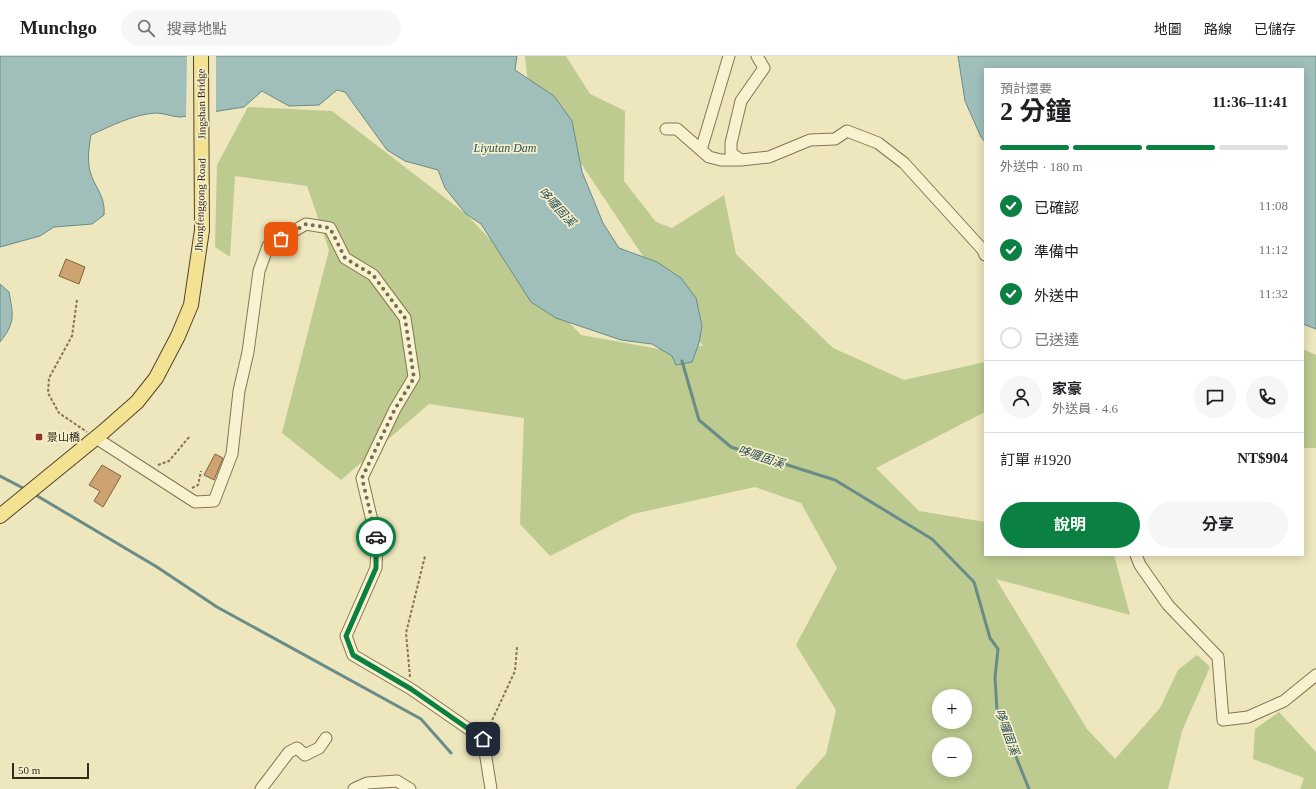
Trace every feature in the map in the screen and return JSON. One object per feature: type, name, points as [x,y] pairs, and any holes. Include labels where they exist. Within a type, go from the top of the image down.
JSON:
[{"type":"main road","name":"Jingshan Bridge","points":[[201,56],[202,151]]},
{"type":"main road","name":"Jhongfenggong Road","points":[[0,516],[96,438],[137,402],[156,378],[178,336],[191,305],[202,230],[202,151]]},
{"type":"lane","points":[[701,150],[729,56]]},
{"type":"lane","points":[[741,160],[730,153],[731,143],[741,100],[764,68],[757,56]]},
{"type":"lane","points":[[666,129],[677,129],[709,156],[721,160],[741,160],[769,157],[810,140],[835,139],[847,131],[878,143],[904,163],[984,250]]},
{"type":"lane","points":[[96,438],[196,502],[214,500],[232,454],[239,391],[248,352],[260,271],[268,246],[306,224],[330,228],[345,258],[373,275],[405,318],[414,378],[395,409],[362,478],[377,542],[376,568],[346,636],[353,655],[411,689],[483,739],[491,789]]},
{"type":"lane","points":[[1136,556],[1140,565],[1168,605],[1218,657],[1223,720],[1248,717],[1284,701],[1316,675]]},
{"type":"lane","points":[[260,789],[288,752],[297,748],[305,755],[319,748],[326,738]]},
{"type":"lane","points":[[354,789],[367,783],[397,781],[410,789]]},
{"type":"path","points":[[78,300],[72,336],[49,378],[48,392],[59,413],[96,438]]},
{"type":"path","points":[[144,469],[169,461],[190,436]]},
{"type":"path","points":[[180,492],[198,486],[202,471]]},
{"type":"path","points":[[411,689],[406,633],[424,556]]},
{"type":"path","points":[[483,739],[515,671],[517,646]]},
{"type":"green space","points":[[525,56],[566,56],[590,94],[625,111],[624,181],[656,222],[672,228],[724,195],[736,254],[833,348],[904,380],[984,362],[984,413],[876,468],[919,511],[984,522],[984,556],[1114,556],[1130,615],[996,579],[1087,729],[1115,759],[1160,708],[1178,670],[1197,655],[1210,667],[1182,731],[1168,789],[795,789],[826,754],[836,710],[796,645],[837,568],[801,503],[755,487],[633,514],[550,556],[520,524],[524,418],[429,404],[341,480],[282,433],[329,250],[307,186],[235,176],[230,257],[215,247],[217,165],[248,107],[332,111],[466,214],[581,335],[659,349],[703,346],[528,84]]},
{"type":"green space","points":[[1304,349],[1316,355],[1316,448],[1304,448]]},
{"type":"green space","points":[[1279,712],[1316,752],[1316,789],[1300,789],[1304,778],[1253,759],[1255,729]]},
{"type":"water","name":"Liyutan Dam","points":[[0,56],[517,56],[515,70],[554,96],[572,121],[582,172],[603,223],[619,248],[657,262],[681,278],[696,298],[702,326],[699,343],[692,362],[676,365],[672,356],[652,344],[621,340],[556,318],[531,302],[481,224],[466,214],[445,188],[438,170],[405,161],[387,150],[345,92],[337,90],[319,105],[289,106],[262,91],[244,107],[181,117],[159,113],[148,114],[123,121],[91,135],[89,166],[92,177],[102,197],[104,215],[92,224],[54,227],[40,236],[0,247]]},
{"type":"water","points":[[958,56],[1316,56],[1316,329],[1304,324],[1304,68],[984,68],[984,141],[965,101]]},
{"type":"water","points":[[0,284],[9,292],[12,307],[12,318],[9,329],[0,342]]},
{"type":"pier","points":[[187,56],[216,56],[216,113],[186,118]]},
{"type":"building","points":[[66,259],[85,267],[79,284],[59,276]]},
{"type":"building","points":[[215,454],[223,458],[214,480],[204,475]]},
{"type":"building","points":[[102,465],[121,476],[103,507],[94,501],[100,491],[89,485]]},
{"type":"waterway","name":"哆囉固溪","points":[[682,361],[699,420],[731,447],[835,480],[932,539],[974,582],[990,638],[998,649],[995,678],[997,710],[1029,789]]},
{"type":"waterway","points":[[0,476],[25,489]]},
{"type":"waterway","points":[[34,494],[157,567],[217,607],[421,719],[451,753]]},
{"type":"way so far","points":[[281,239],[306,224],[330,228],[345,258],[373,275],[405,318],[414,378],[395,409],[362,478],[376,537]]},
{"type":"place","name":"景山橋","points":[[39,437]]},
{"type":"route","points":[[376,537],[376,568],[346,636],[353,655],[411,689],[483,739]]}]
